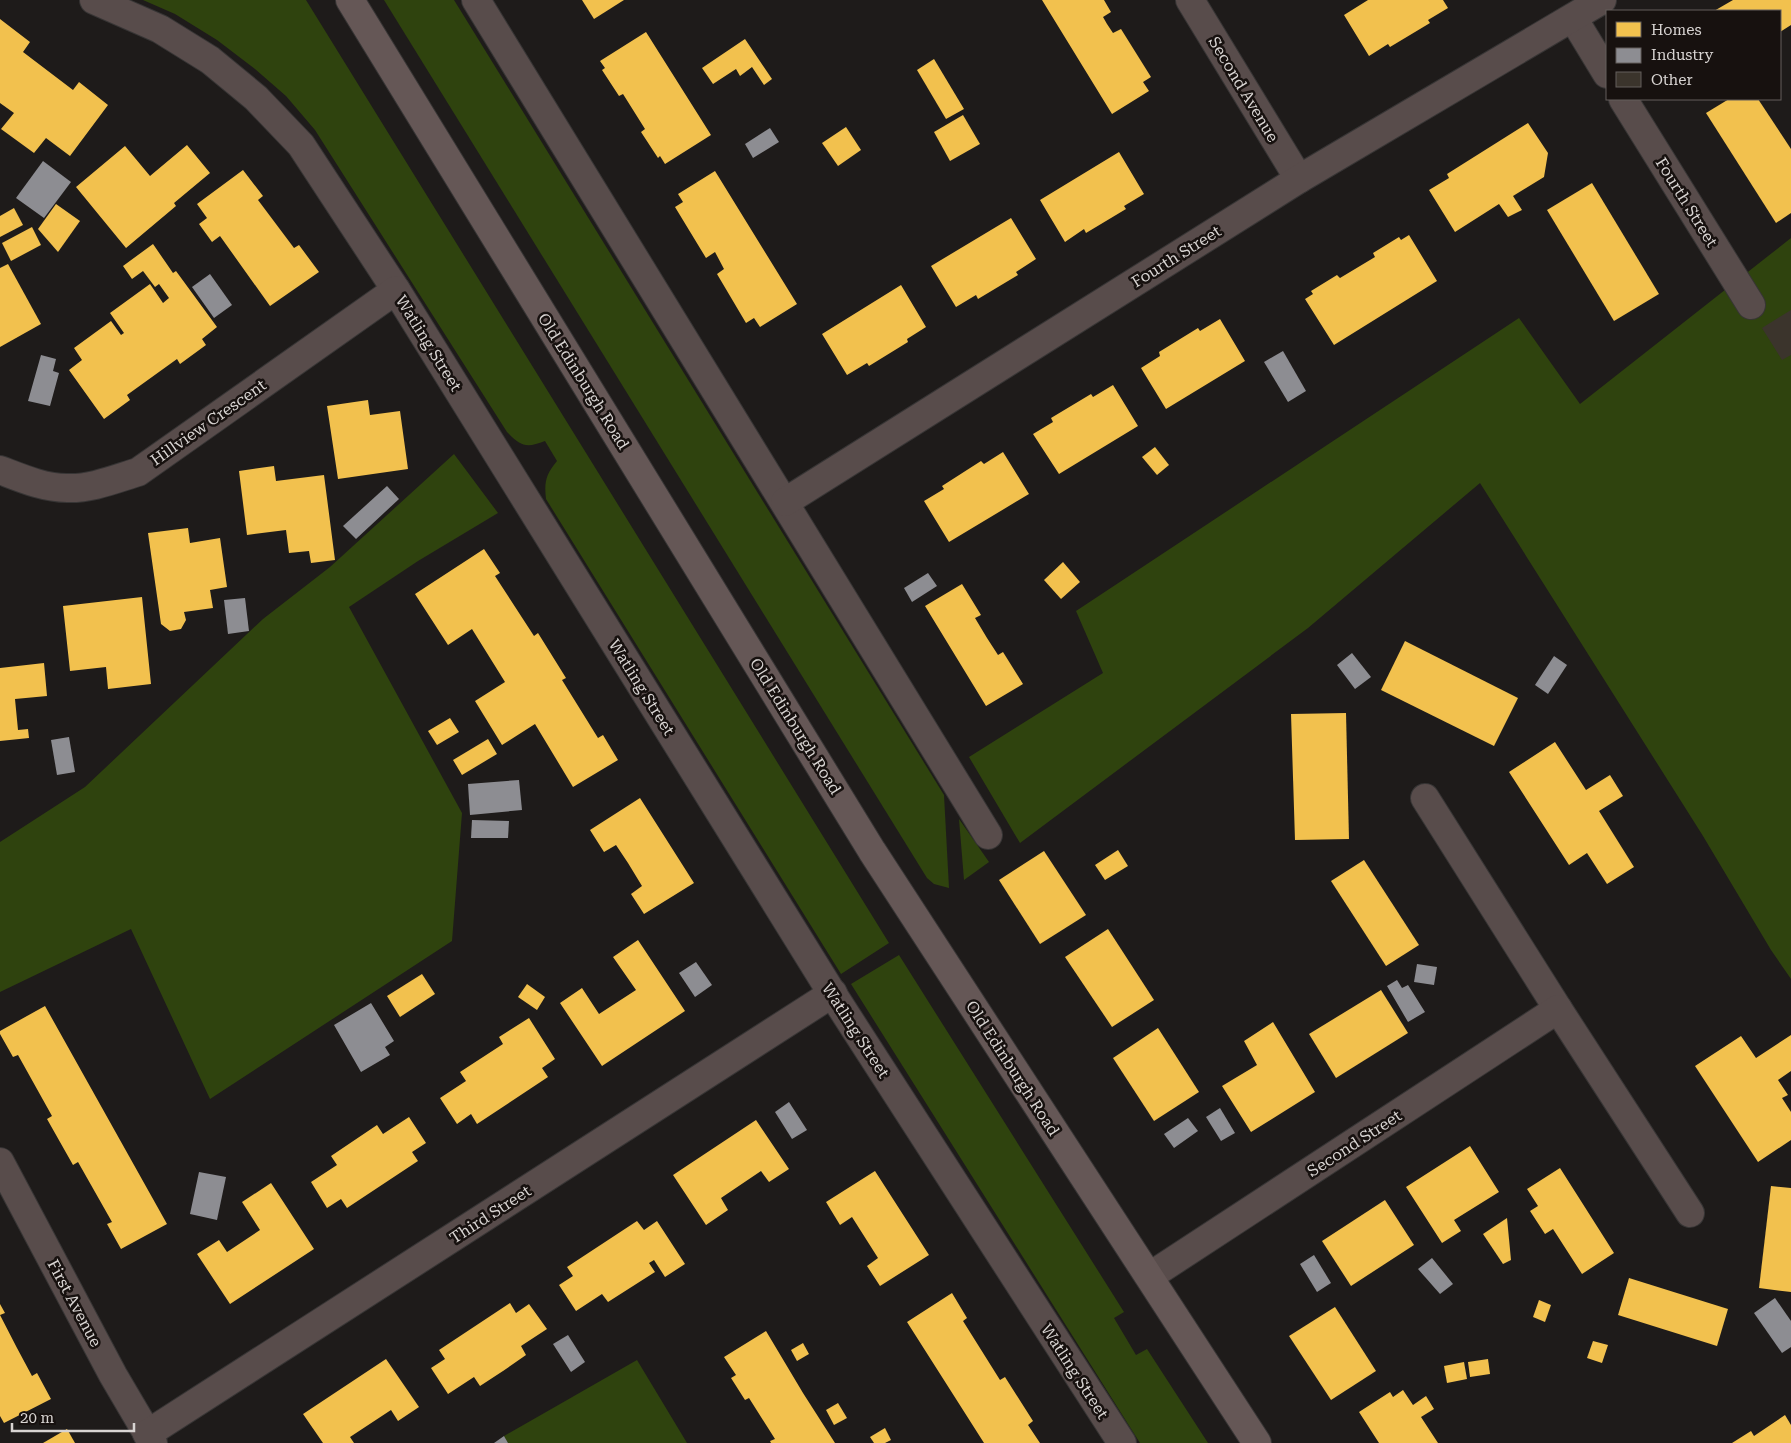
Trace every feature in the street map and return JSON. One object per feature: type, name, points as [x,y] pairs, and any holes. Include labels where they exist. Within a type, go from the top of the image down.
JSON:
[{"type":"main road","name":"Old Edinburgh Road","points":[[350,0],[878,860],[1257,1443]]},
{"type":"street","name":"Watling Street","points":[[94,0],[160,29],[210,60],[256,98],[301,145],[396,290],[833,994],[1122,1443]]},
{"type":"street","points":[[476,0],[988,835]]},
{"type":"street","name":"Second Avenue","points":[[1190,0],[1299,178]]},
{"type":"street","name":"Fourth Street","points":[[785,502],[1299,178],[1602,0]]},
{"type":"street","points":[[1573,18],[1606,72]]},
{"type":"street","name":"Fourth Street","points":[[1624,100],[1751,305]]},
{"type":"street","name":"Hillview Crescent","points":[[0,470],[33,482],[67,488],[100,484],[138,472],[396,290]]},
{"type":"street","points":[[1425,798],[1690,1213]]},
{"type":"street","name":"Third Street","points":[[150,1439],[833,994]]},
{"type":"street","name":"Second Street","points":[[1150,1276],[1558,1009]]},
{"type":"street","name":"First Avenue","points":[[0,1162],[113,1375],[150,1439]]},
{"type":"green space","points":[[143,0],[306,0],[889,943],[841,974],[546,499],[545,488],[547,479],[550,470],[557,461],[545,441],[533,445],[524,445],[516,441],[507,432],[315,130],[286,96],[217,40],[175,14]]},
{"type":"green space","points":[[384,0],[454,0],[944,795],[949,888],[934,884],[927,878]]},
{"type":"green space","points":[[1791,238],[1791,979],[1771,950],[1703,836],[1480,483],[1308,628],[1020,843],[969,757],[1103,673],[1076,611],[1519,318],[1580,404]]},
{"type":"green space","points":[[454,454],[498,513],[418,561],[349,607],[462,813],[452,941],[210,1099],[131,929],[0,992],[0,842],[85,787],[263,619],[330,567]]},
{"type":"green space","points":[[959,819],[989,862],[964,880]]},
{"type":"green space","points":[[899,955],[1124,1312],[1114,1318],[1136,1355],[1147,1349],[1208,1443],[1140,1443],[851,984]]},
{"type":"green space","points":[[637,1360],[687,1443],[508,1443],[504,1436]]},
{"type":"building: Homes","points":[[582,0],[624,0],[594,19]]},
{"type":"building: Homes","points":[[1042,0],[1104,0],[1111,12],[1103,17],[1113,33],[1121,29],[1151,77],[1143,82],[1149,91],[1112,114]]},
{"type":"building: Homes","points":[[1368,0],[1443,0],[1448,8],[1428,20],[1430,23],[1390,47],[1388,44],[1369,56],[1344,15]]},
{"type":"building: Homes","points":[[1733,0],[1791,0],[1791,25],[1781,31],[1781,10],[1716,10]]},
{"type":"building: Homes","points":[[0,19],[30,42],[23,52],[73,90],[79,82],[108,105],[70,156],[46,138],[34,153],[1,129],[14,113],[0,103]]},
{"type":"building: Homes","points":[[646,32],[711,135],[665,164],[660,156],[658,158],[641,132],[645,129],[623,94],[619,96],[602,70],[605,68],[600,61]]},
{"type":"building: Homes","points":[[745,39],[772,79],[764,85],[752,67],[740,76],[736,69],[713,84],[702,68]]},
{"type":"building: Homes","points":[[934,59],[964,109],[946,119],[917,70]]},
{"type":"building: Homes","points":[[1727,100],[1759,100],[1791,149],[1791,213],[1776,223],[1706,113]]},
{"type":"building: Homes","points":[[963,115],[980,144],[950,161],[934,132]]},
{"type":"building: Homes","points":[[1528,123],[1548,153],[1544,177],[1513,196],[1522,210],[1508,217],[1499,204],[1455,232],[1429,190],[1449,178],[1447,174]]},
{"type":"building: Homes","points":[[846,127],[861,150],[838,166],[822,143]]},
{"type":"building: Homes","points":[[187,145],[210,173],[174,203],[176,206],[126,248],[76,187],[125,146],[150,176]]},
{"type":"building: Homes","points":[[1119,152],[1144,194],[1124,206],[1126,209],[1086,233],[1084,229],[1065,242],[1040,200]]},
{"type":"building: Homes","points":[[243,170],[263,196],[258,200],[294,248],[299,245],[319,272],[270,306],[220,236],[212,242],[199,224],[207,218],[197,204]]},
{"type":"building: Homes","points":[[715,171],[797,304],[760,327],[754,318],[746,323],[717,274],[724,269],[715,252],[706,258],[675,207],[683,202],[678,194]]},
{"type":"building: Homes","points":[[1592,183],[1659,294],[1614,321],[1547,210]]},
{"type":"building: Homes","points":[[56,204],[80,221],[58,252],[38,229]]},
{"type":"building: Homes","points":[[14,208],[23,225],[0,237],[0,216]]},
{"type":"building: Homes","points":[[1011,218],[1036,259],[1016,272],[1018,275],[978,299],[976,295],[956,307],[931,266]]},
{"type":"building: Homes","points":[[32,227],[41,245],[11,261],[2,243]]},
{"type":"building: Homes","points":[[1409,235],[1437,281],[1334,345],[1305,299],[1313,294],[1311,291],[1337,275],[1340,278],[1375,257],[1373,253],[1399,237],[1401,240]]},
{"type":"building: Homes","points":[[153,244],[173,273],[176,271],[217,327],[202,339],[206,345],[180,364],[177,359],[127,395],[130,400],[104,419],[69,370],[82,360],[74,348],[111,321],[121,335],[124,333],[110,313],[150,284],[163,303],[169,298],[159,284],[155,287],[143,271],[132,279],[123,266]]},
{"type":"building: Homes","points":[[8,264],[41,324],[0,347],[0,268]]},
{"type":"building: Homes","points":[[901,285],[926,327],[907,339],[908,342],[869,366],[867,363],[847,375],[822,334]]},
{"type":"building: Homes","points":[[1220,319],[1245,361],[1166,409],[1141,368],[1160,356],[1159,352],[1198,328],[1200,331]]},
{"type":"building: Homes","points":[[1113,385],[1138,426],[1059,474],[1033,434],[1053,422],[1051,418],[1091,394],[1093,397]]},
{"type":"building: Homes","points":[[368,400],[370,415],[400,411],[408,469],[338,479],[327,406]]},
{"type":"building: Homes","points":[[1155,447],[1169,465],[1157,475],[1142,457]]},
{"type":"building: Homes","points":[[1003,452],[1029,494],[949,542],[924,501],[944,489],[942,486],[981,461],[984,464]]},
{"type":"building: Homes","points":[[274,466],[276,481],[324,475],[335,560],[311,563],[309,551],[289,553],[286,530],[247,535],[239,471]]},
{"type":"building: Homes","points":[[188,528],[190,543],[220,538],[227,587],[210,590],[213,608],[184,612],[186,620],[181,629],[170,631],[161,624],[148,533]]},
{"type":"building: Homes","points":[[484,549],[500,573],[495,576],[534,636],[538,633],[566,678],[562,680],[598,738],[603,735],[618,760],[573,787],[535,724],[502,745],[475,701],[505,682],[472,629],[448,645],[415,594]]},
{"type":"building: Homes","points":[[1063,562],[1080,582],[1061,599],[1044,580]]},
{"type":"building: Homes","points":[[962,584],[981,615],[975,618],[987,638],[998,655],[1003,652],[1023,684],[986,706],[925,606]]},
{"type":"building: Homes","points":[[142,597],[151,684],[108,689],[106,667],[70,671],[63,606]]},
{"type":"building: Homes","points":[[1405,641],[1518,698],[1494,746],[1381,690]]},
{"type":"building: Homes","points":[[44,663],[47,696],[15,699],[18,730],[28,729],[29,738],[0,741],[0,668]]},
{"type":"building: Homes","points":[[1346,713],[1349,839],[1295,840],[1291,714]]},
{"type":"building: Homes","points":[[450,718],[459,732],[437,745],[428,731]]},
{"type":"building: Homes","points":[[488,739],[497,754],[462,775],[453,760]]},
{"type":"building: Homes","points":[[1555,742],[1586,790],[1610,775],[1623,796],[1599,811],[1634,867],[1607,884],[1587,853],[1569,865],[1509,772]]},
{"type":"building: Homes","points":[[640,798],[694,883],[644,914],[631,894],[642,886],[628,863],[616,845],[604,852],[590,830]]},
{"type":"building: Homes","points":[[1118,850],[1128,866],[1105,880],[1095,865]]},
{"type":"building: Homes","points":[[1044,851],[1086,915],[1040,944],[999,880]]},
{"type":"building: Homes","points":[[1364,860],[1419,945],[1386,966],[1331,881]]},
{"type":"building: Homes","points":[[1108,929],[1154,1000],[1112,1027],[1065,957]]},
{"type":"building: Homes","points":[[638,940],[685,1011],[602,1066],[560,1003],[582,988],[599,1014],[636,990],[613,957]]},
{"type":"building: Homes","points":[[422,974],[435,994],[400,1017],[387,996]]},
{"type":"building: Homes","points":[[527,984],[545,997],[537,1010],[518,997]]},
{"type":"building: Homes","points":[[1381,990],[1408,1033],[1336,1078],[1309,1034]]},
{"type":"building: Homes","points":[[45,1006],[167,1224],[121,1249],[107,1224],[112,1222],[78,1162],[73,1165],[47,1119],[52,1116],[18,1055],[13,1057],[0,1034],[0,1031]]},
{"type":"building: Homes","points":[[529,1018],[555,1059],[542,1068],[548,1077],[477,1124],[471,1114],[457,1124],[440,1098],[466,1081],[460,1072],[503,1044],[499,1037]]},
{"type":"building: Homes","points":[[1273,1022],[1315,1092],[1251,1132],[1222,1086],[1257,1065],[1244,1041]]},
{"type":"building: Homes","points":[[1158,1028],[1199,1092],[1154,1121],[1113,1058]]},
{"type":"building: Homes","points":[[1791,1035],[1791,1071],[1778,1080],[1788,1095],[1782,1098],[1791,1112],[1791,1140],[1758,1162],[1695,1066],[1741,1036],[1756,1058]]},
{"type":"building: Homes","points":[[409,1117],[426,1143],[412,1152],[418,1161],[347,1208],[341,1199],[327,1208],[311,1182],[337,1165],[331,1156],[377,1125],[383,1134]]},
{"type":"building: Homes","points":[[756,1120],[789,1169],[769,1182],[761,1171],[721,1198],[728,1210],[706,1225],[673,1175]]},
{"type":"building: Homes","points":[[1470,1146],[1499,1192],[1454,1220],[1461,1231],[1442,1243],[1406,1187]]},
{"type":"building: Homes","points":[[1560,1168],[1614,1253],[1582,1274],[1553,1229],[1545,1234],[1530,1211],[1538,1206],[1527,1189]]},
{"type":"building: Homes","points":[[875,1171],[929,1255],[880,1286],[867,1266],[878,1258],[852,1217],[840,1225],[826,1202]]},
{"type":"building: Homes","points":[[271,1183],[314,1249],[230,1304],[197,1254],[219,1240],[227,1252],[260,1230],[242,1202]]},
{"type":"building: Homes","points":[[1771,1186],[1791,1188],[1791,1292],[1759,1288]]},
{"type":"building: Homes","points":[[1385,1200],[1414,1245],[1351,1286],[1322,1241]]},
{"type":"building: Homes","points":[[1507,1218],[1511,1260],[1503,1264],[1483,1234]]},
{"type":"building: Homes","points":[[637,1221],[644,1230],[657,1221],[685,1264],[665,1277],[654,1260],[649,1263],[655,1272],[608,1302],[602,1294],[576,1311],[559,1285],[573,1276],[567,1267]]},
{"type":"building: Homes","points":[[1629,1278],[1728,1309],[1717,1346],[1618,1315]]},
{"type":"building: Homes","points":[[952,1293],[967,1318],[963,1321],[1000,1380],[1005,1377],[1033,1421],[1028,1425],[1040,1443],[984,1443],[907,1322]]},
{"type":"building: Homes","points":[[1539,1300],[1551,1305],[1545,1322],[1533,1317]]},
{"type":"building: Homes","points":[[510,1303],[516,1313],[529,1304],[547,1329],[521,1346],[526,1355],[503,1371],[480,1386],[474,1377],[448,1394],[431,1368],[445,1359],[439,1350]]},
{"type":"building: Homes","points":[[0,1304],[5,1313],[0,1315]]},
{"type":"building: Homes","points":[[1335,1307],[1376,1371],[1331,1400],[1289,1336]]},
{"type":"building: Homes","points":[[0,1315],[32,1376],[37,1373],[51,1399],[4,1423],[0,1416]]},
{"type":"building: Homes","points":[[766,1331],[835,1443],[771,1443],[770,1441],[775,1439],[749,1398],[745,1400],[731,1378],[736,1375],[724,1357]]},
{"type":"building: Homes","points":[[1593,1341],[1608,1345],[1602,1363],[1587,1358]]},
{"type":"building: Homes","points":[[803,1343],[809,1354],[797,1361],[791,1350]]},
{"type":"building: Homes","points":[[386,1359],[419,1407],[398,1421],[391,1410],[350,1437],[354,1443],[323,1443],[303,1414]]},
{"type":"building: Homes","points":[[1488,1359],[1490,1374],[1470,1377],[1468,1362]]},
{"type":"building: Homes","points":[[1464,1362],[1467,1379],[1447,1383],[1444,1366]]},
{"type":"building: Homes","points":[[1403,1390],[1413,1405],[1426,1396],[1434,1409],[1421,1417],[1438,1443],[1379,1443],[1359,1412],[1390,1392],[1393,1397]]},
{"type":"building: Homes","points":[[838,1403],[847,1418],[834,1425],[826,1410]]},
{"type":"building: Homes","points":[[1785,1415],[1791,1425],[1791,1443],[1732,1443],[1751,1431],[1754,1436]]},
{"type":"building: Homes","points":[[885,1428],[891,1440],[885,1443],[874,1443],[870,1437]]},
{"type":"building: Homes","points":[[67,1429],[75,1443],[43,1443]]},
{"type":"building: Industry","points":[[770,128],[779,142],[753,158],[745,144]]},
{"type":"building: Industry","points":[[43,161],[71,182],[44,218],[16,198]]},
{"type":"building: Industry","points":[[210,274],[232,305],[214,318],[192,287]]},
{"type":"building: Industry","points":[[1283,351],[1306,391],[1288,402],[1264,362]]},
{"type":"building: Industry","points":[[41,355],[56,359],[53,371],[59,373],[50,406],[28,401]]},
{"type":"building: Industry","points":[[387,486],[399,499],[356,539],[343,526]]},
{"type":"building: Industry","points":[[928,573],[937,586],[912,602],[904,588]]},
{"type":"building: Industry","points":[[245,598],[249,631],[228,634],[224,600]]},
{"type":"building: Industry","points":[[1352,653],[1371,677],[1355,689],[1337,665]]},
{"type":"building: Industry","points":[[1554,656],[1567,665],[1548,694],[1535,685]]},
{"type":"building: Industry","points":[[69,737],[75,772],[57,775],[51,740]]},
{"type":"building: Industry","points":[[519,780],[522,810],[470,815],[468,784]]},
{"type":"building: Industry","points":[[472,820],[509,821],[508,838],[471,838]]},
{"type":"building: Industry","points":[[696,962],[712,985],[695,997],[679,973]]},
{"type":"building: Industry","points":[[1417,964],[1437,967],[1434,985],[1414,982]]},
{"type":"building: Industry","points":[[1397,980],[1402,988],[1408,985],[1425,1012],[1408,1022],[1387,986]]},
{"type":"building: Industry","points":[[371,1003],[394,1041],[385,1047],[390,1055],[361,1072],[334,1025]]},
{"type":"building: Industry","points":[[789,1102],[807,1130],[792,1139],[775,1112]]},
{"type":"building: Industry","points":[[1220,1108],[1235,1133],[1221,1141],[1206,1117]]},
{"type":"building: Industry","points":[[1188,1118],[1198,1131],[1174,1148],[1164,1134]]},
{"type":"building: Industry","points":[[199,1172],[226,1177],[217,1220],[190,1214]]},
{"type":"building: Industry","points":[[1314,1255],[1331,1283],[1317,1292],[1300,1264]]},
{"type":"building: Industry","points":[[1432,1258],[1453,1284],[1440,1294],[1418,1269]]},
{"type":"building: Industry","points":[[1775,1298],[1791,1321],[1791,1347],[1782,1353],[1754,1313]]},
{"type":"building: Industry","points":[[568,1335],[585,1362],[571,1372],[553,1344]]},
{"type":"building: Industry","points":[[504,1436],[508,1443],[494,1443]]},
{"type":"building: Other","points":[[1791,310],[1791,355],[1782,360],[1762,328]]}]
